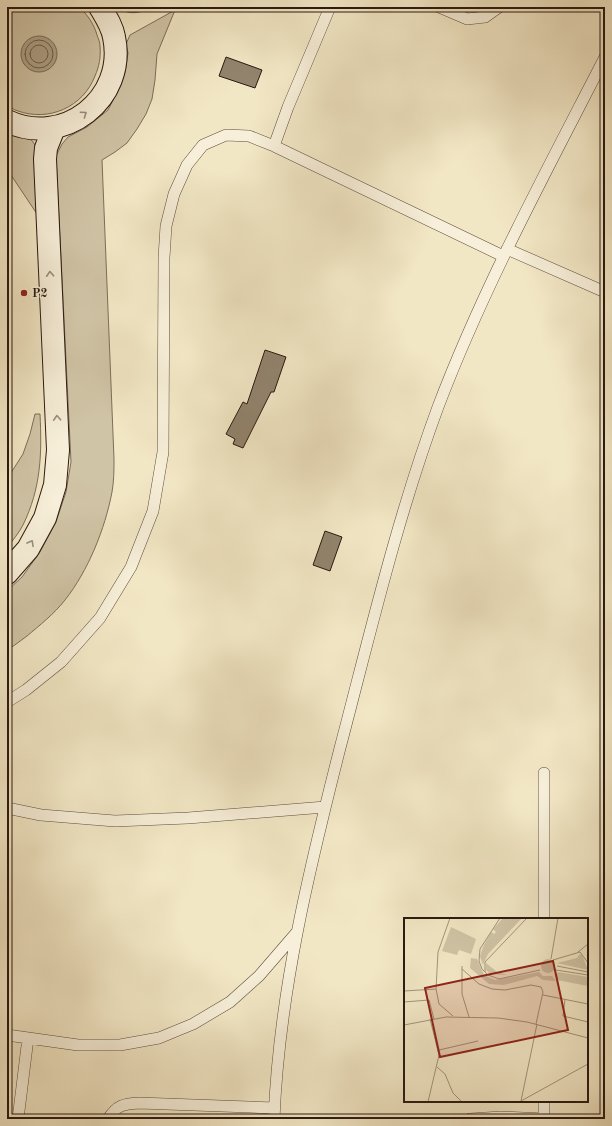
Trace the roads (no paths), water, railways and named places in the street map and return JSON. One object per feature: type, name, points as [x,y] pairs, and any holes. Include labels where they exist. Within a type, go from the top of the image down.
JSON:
[{"type":"street","points":[[7,121],[23,127],[39,129],[54,128],[71,123],[86,114],[98,102],[108,88],[113,72],[116,54],[114,37],[109,21],[100,7]]},
{"type":"street","points":[[7,573],[28,549],[45,518],[55,485],[58,450],[45,159],[46,148],[54,128]]},
{"type":"lane","points":[[274,146],[288,108],[330,7]]},
{"type":"lane","points":[[438,7],[467,18],[485,17],[499,7]]},
{"type":"lane","points":[[108,1119],[114,1110],[126,1104],[139,1103],[274,1113],[278,1054],[286,999],[298,931],[325,807],[388,564],[411,485],[438,407],[469,331],[505,252],[605,57]]},
{"type":"lane","points":[[7,702],[26,690],[61,662],[100,618],[131,567],[153,511],[163,452],[164,258],[166,226],[174,194],[187,165],[203,145],[226,134],[249,136],[274,146],[505,252],[605,292]]},
{"type":"lane","points":[[544,773],[544,918]]},
{"type":"lane","points":[[7,808],[41,815],[115,821],[188,818],[325,807]]},
{"type":"lane","points":[[7,1035],[78,1045],[120,1045],[159,1038],[193,1024],[230,1002],[259,976],[298,931]]},
{"type":"lane","points":[[18,1119],[28,1038]]},
{"type":"lane","points":[[470,1119],[501,1117],[545,1119],[544,1102]]},
{"type":"water","points":[[42,36],[52,41],[56,47],[56,61],[52,67],[46,71],[36,72],[26,67],[22,61],[21,51],[26,41],[32,37]]},
{"type":"place","name":"P2","points":[[24,293]]}]
